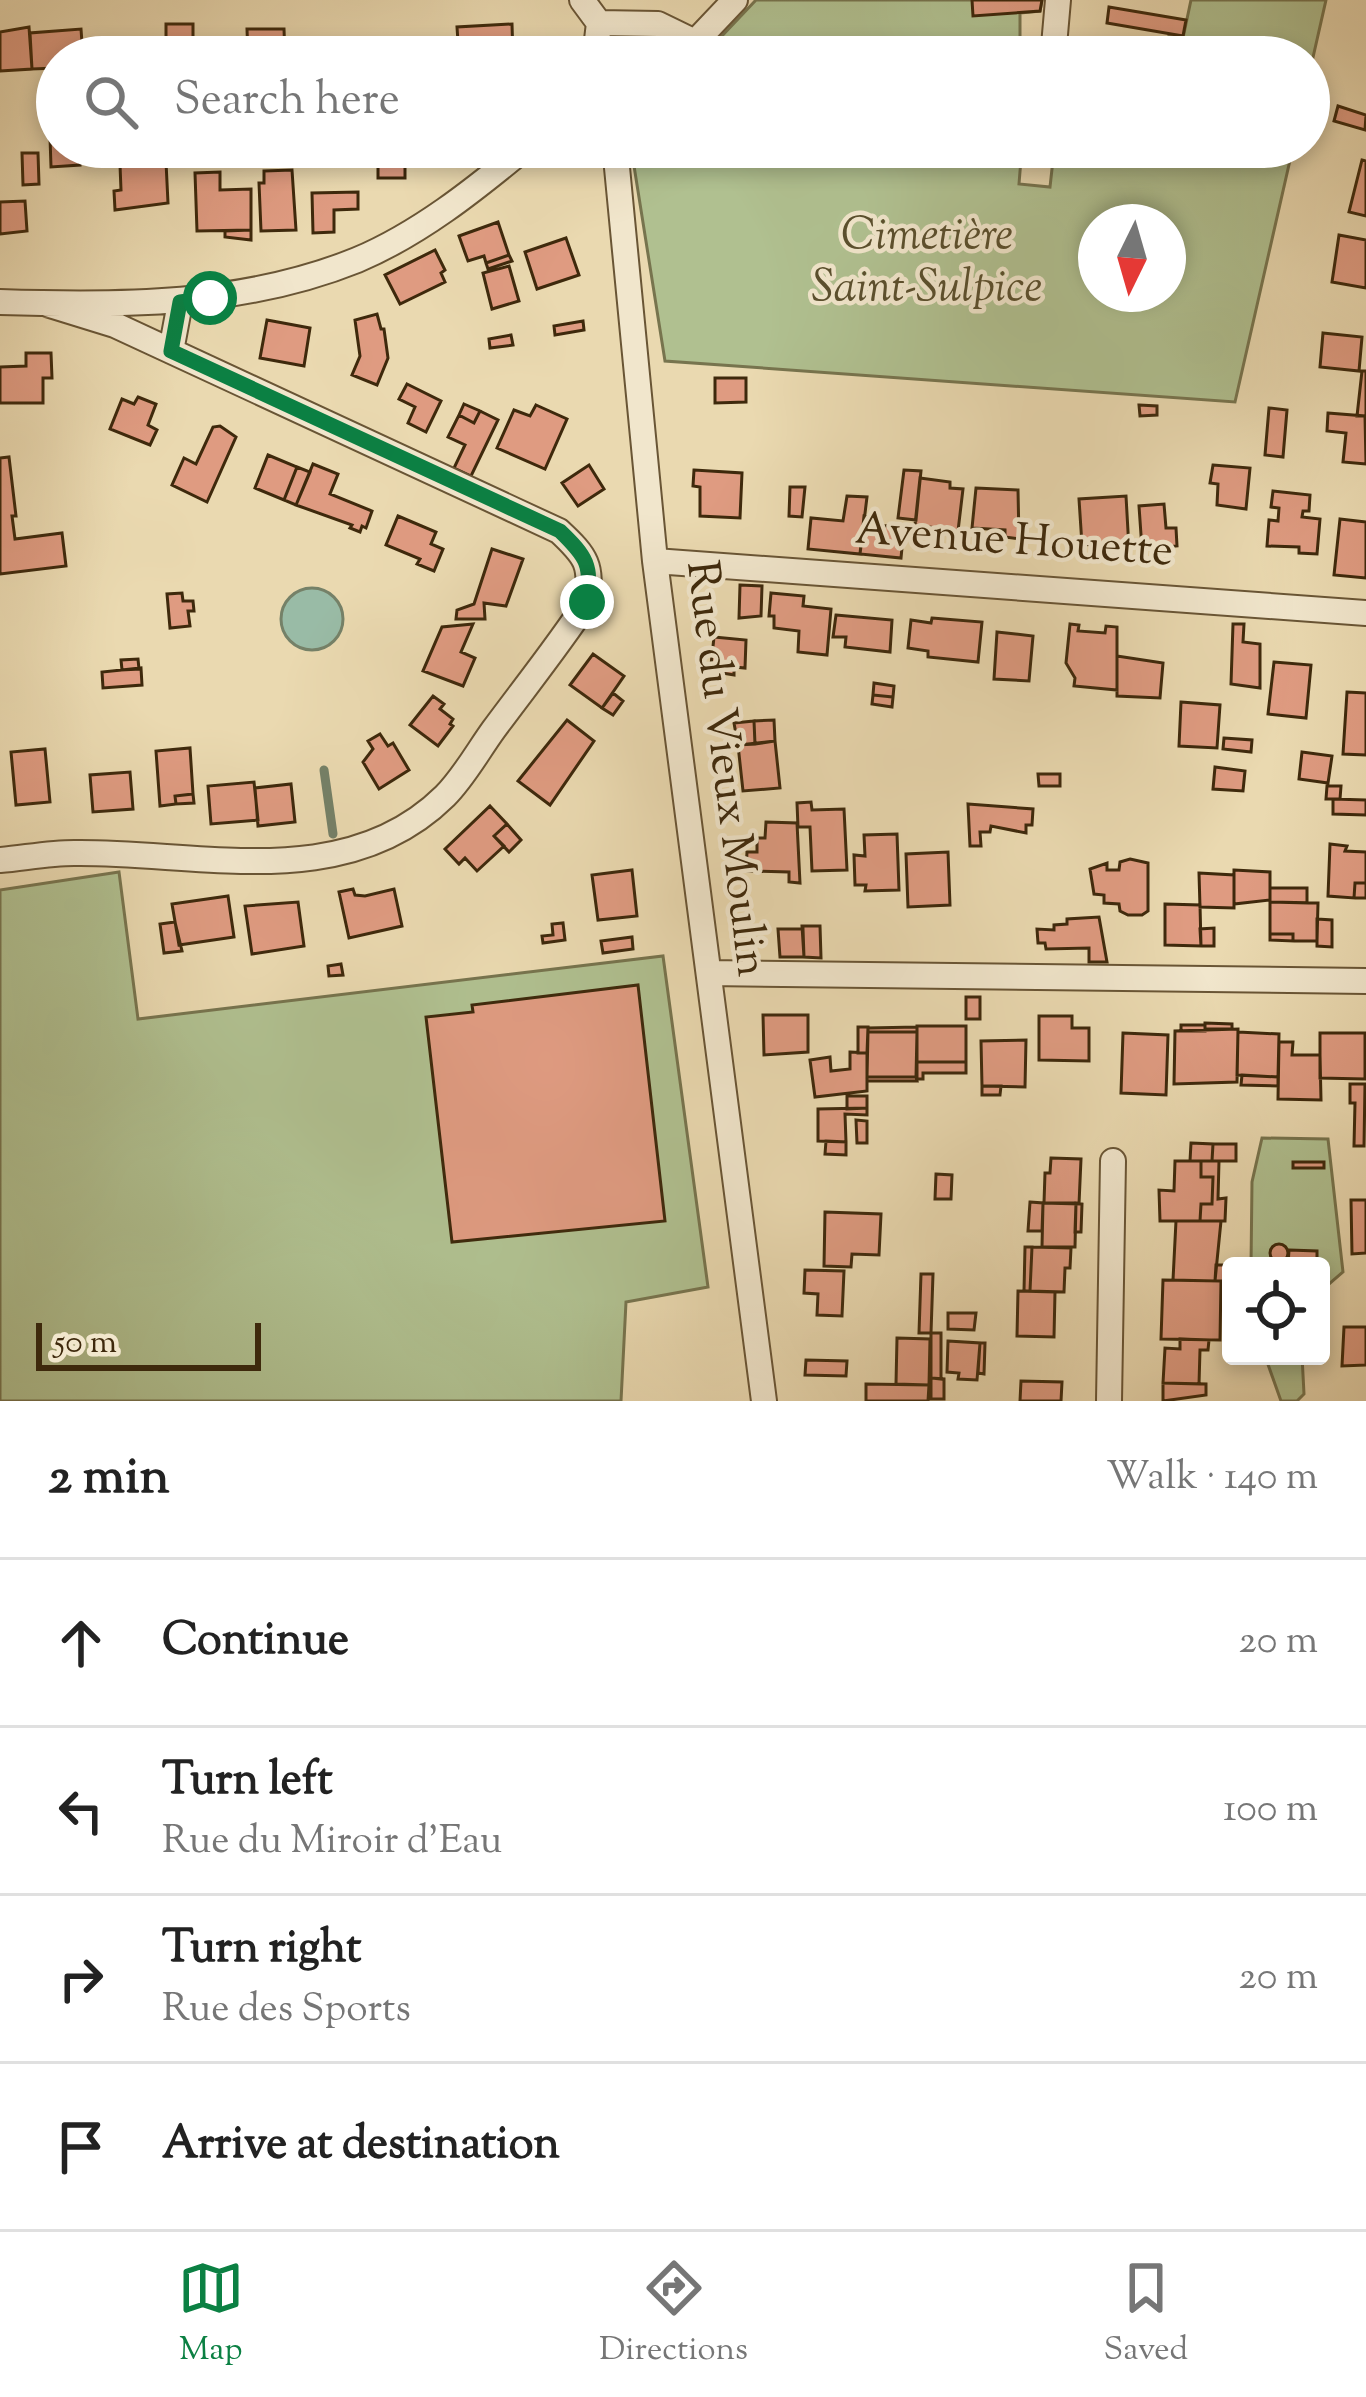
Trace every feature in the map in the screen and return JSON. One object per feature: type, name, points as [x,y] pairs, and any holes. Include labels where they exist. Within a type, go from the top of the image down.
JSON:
[{"type":"street","points":[[581,0],[599,23],[598,36]]},
{"type":"street","points":[[700,36],[735,0]]},
{"type":"street","points":[[1055,36],[1058,0]]},
{"type":"street","points":[[599,23],[658,24],[672,36]]},
{"type":"street","points":[[0,302],[180,302],[256,291],[359,259],[427,222],[498,168]]},
{"type":"street","name":"Rue du Vieux Moulin","points":[[617,168],[655,561],[764,1401]]},
{"type":"street","points":[[171,351],[180,302]]},
{"type":"street","points":[[0,860],[72,853],[262,863],[300,860],[363,845],[415,820],[446,794],[587,602],[591,575],[583,553],[560,531],[115,326],[47,304]]},
{"type":"street","name":"Avenue Houette","points":[[655,561],[1366,613]]},
{"type":"street","points":[[709,973],[1366,981]]},
{"type":"street","points":[[1109,1401],[1113,1161]]},
{"type":"green space","points":[[756,0],[1042,0],[1040,11],[1020,13],[1020,36],[722,36]]},
{"type":"green space","points":[[1191,0],[1326,0],[1318,36],[1183,36]]},
{"type":"green space","name":"Cimetière Saint-Sulpice","points":[[634,168],[1020,168],[1019,184],[1050,187],[1052,168],[1288,168],[1235,402],[665,361]]},
{"type":"green space","points":[[119,872],[138,1019],[663,956],[708,1287],[626,1302],[621,1401],[0,1401],[0,890]]},
{"type":"green space","points":[[1262,1138],[1328,1139],[1343,1272],[1330,1283],[1330,1257],[1251,1257],[1252,1182]]},
{"type":"green space","points":[[1268,1365],[1302,1365],[1304,1394],[1297,1401],[1281,1401]]},
{"type":"shaded area","points":[[312,588],[334,597],[343,619],[334,641],[312,650],[290,641],[281,619],[290,597]]},
{"type":"building","points":[[972,0],[1042,0],[1040,11],[973,16]]},
{"type":"building","points":[[1109,7],[1186,20],[1183,36],[1107,23]]},
{"type":"building","points":[[166,24],[193,24],[193,36],[166,36]]},
{"type":"building","points":[[512,24],[512,36],[458,36],[457,27]]},
{"type":"building","points":[[29,27],[32,69],[0,71],[0,32]]},
{"type":"building","points":[[81,29],[82,36],[36,36],[36,69],[32,69],[30,33]]},
{"type":"building","points":[[247,29],[284,29],[284,36],[247,36]]},
{"type":"building","points":[[1338,106],[1366,115],[1365,130],[1334,121]]},
{"type":"building","points":[[22,153],[36,153],[39,184],[23,185]]},
{"type":"building","points":[[1362,160],[1366,161],[1366,216],[1349,212]]},
{"type":"building","points":[[120,168],[166,168],[168,203],[115,210],[114,191],[121,190]]},
{"type":"building","points":[[378,168],[405,168],[405,178],[378,178]]},
{"type":"building","points":[[292,170],[296,230],[261,231],[259,183],[264,183],[264,171]]},
{"type":"building","points":[[220,172],[220,190],[251,189],[251,230],[197,231],[195,173]]},
{"type":"building","points":[[358,192],[358,209],[334,210],[334,232],[313,233],[312,193]]},
{"type":"building","points":[[25,201],[27,231],[0,234],[0,202]]},
{"type":"building","points":[[498,222],[509,255],[486,263],[484,256],[468,261],[459,236]]},
{"type":"building","points":[[251,230],[251,240],[225,237],[225,231]]},
{"type":"building","points":[[1339,235],[1366,240],[1366,288],[1332,282]]},
{"type":"building","points":[[566,238],[579,275],[537,289],[525,252]]},
{"type":"building","points":[[435,250],[445,282],[400,304],[385,275]]},
{"type":"building","points":[[509,255],[512,261],[488,269],[486,263]]},
{"type":"building","points":[[509,266],[519,301],[492,309],[483,273]]},
{"type":"building","points":[[377,314],[388,358],[377,385],[352,375],[360,356],[355,320]]},
{"type":"building","points":[[267,320],[310,328],[304,366],[260,358]]},
{"type":"building","points":[[583,321],[584,330],[555,335],[554,326]]},
{"type":"building","points":[[1323,333],[1362,337],[1359,371],[1320,367]]},
{"type":"building","points":[[511,335],[513,345],[490,348],[489,339]]},
{"type":"building","points":[[26,353],[51,353],[52,378],[43,378],[43,403],[0,403],[0,367],[26,366]]},
{"type":"building","points":[[1362,371],[1366,371],[1366,416],[1357,416]]},
{"type":"building","points":[[715,378],[746,378],[746,402],[715,403]]},
{"type":"building","points":[[407,384],[441,401],[426,432],[408,423],[415,407],[399,399]]},
{"type":"building","points":[[138,397],[156,404],[148,425],[157,430],[150,445],[110,429],[122,399],[134,404]]},
{"type":"building","points":[[464,404],[480,411],[474,423],[459,415]]},
{"type":"building","points":[[536,405],[567,419],[545,469],[497,448],[514,410],[530,416]]},
{"type":"building","points":[[1139,405],[1157,406],[1157,415],[1140,416]]},
{"type":"building","points":[[1269,408],[1287,410],[1283,457],[1265,455]]},
{"type":"building","points":[[480,411],[498,420],[471,476],[454,468],[465,445],[448,437],[459,415],[474,423]]},
{"type":"building","points":[[1328,413],[1365,416],[1366,464],[1343,462],[1346,433],[1327,431]]},
{"type":"building","points":[[220,426],[236,437],[207,502],[172,485],[184,458],[196,464],[213,427]]},
{"type":"building","points":[[268,455],[297,467],[284,500],[255,488]]},
{"type":"building","points":[[9,457],[15,539],[62,533],[66,566],[0,574],[0,458]]},
{"type":"building","points":[[313,464],[338,474],[330,494],[372,511],[366,528],[362,526],[360,532],[296,505]]},
{"type":"building","points":[[589,465],[604,489],[578,506],[562,483]]},
{"type":"building","points":[[1213,465],[1250,468],[1246,509],[1217,505],[1218,484],[1210,483]]},
{"type":"building","points":[[297,467],[310,472],[296,505],[284,500]]},
{"type":"building","points":[[694,470],[742,473],[740,518],[700,516],[700,487],[693,486]]},
{"type":"building","points":[[904,470],[921,471],[916,520],[898,518]]},
{"type":"building","points":[[920,478],[963,489],[958,531],[915,525]]},
{"type":"building","points":[[790,487],[805,487],[802,517],[789,516]]},
{"type":"building","points":[[976,488],[1018,490],[1019,539],[1005,537],[1005,530],[972,528]]},
{"type":"building","points":[[1273,491],[1310,495],[1309,511],[1303,511],[1302,517],[1320,519],[1317,554],[1299,553],[1299,547],[1267,546],[1269,520],[1278,521],[1279,508],[1271,507]]},
{"type":"building","points":[[847,496],[867,497],[860,554],[808,549],[811,518],[843,521]]},
{"type":"building","points":[[1126,496],[1129,549],[1082,545],[1079,499]]},
{"type":"building","points":[[1164,504],[1166,528],[1176,528],[1177,546],[1142,549],[1139,506]]},
{"type":"building","points":[[398,516],[436,532],[431,544],[443,549],[434,571],[417,564],[420,559],[386,545]]},
{"type":"building","points":[[864,516],[873,518],[873,525],[904,527],[901,558],[860,554]]},
{"type":"building","points":[[1340,519],[1366,522],[1366,578],[1334,575]]},
{"type":"building","points":[[492,549],[523,559],[506,606],[484,603],[485,619],[456,619],[457,610],[474,604]]},
{"type":"building","points":[[740,585],[762,586],[761,616],[739,618]]},
{"type":"building","points":[[182,593],[183,601],[193,601],[194,611],[188,611],[190,626],[170,628],[167,594]]},
{"type":"building","points":[[771,593],[804,596],[803,606],[831,609],[827,655],[798,652],[799,631],[774,628],[774,616],[769,616]]},
{"type":"building","points":[[836,615],[892,620],[890,652],[845,647],[846,637],[833,637]]},
{"type":"building","points":[[932,618],[982,622],[978,662],[928,657],[928,651],[908,648],[911,620],[931,623]]},
{"type":"building","points":[[473,624],[461,652],[475,658],[463,686],[423,671],[442,627]]},
{"type":"building","points":[[1070,624],[1079,625],[1078,631],[1105,633],[1106,626],[1117,627],[1117,690],[1074,686],[1066,663]]},
{"type":"building","points":[[1233,624],[1244,624],[1243,642],[1260,644],[1260,688],[1231,684]]},
{"type":"building","points":[[997,632],[1033,636],[1029,681],[994,679]]},
{"type":"building","points":[[714,637],[746,640],[745,668],[734,667],[734,675],[716,672],[711,665]]},
{"type":"building","points":[[593,654],[624,676],[602,708],[570,685]]},
{"type":"building","points":[[1117,656],[1163,663],[1160,698],[1117,696]]},
{"type":"building","points":[[138,659],[139,669],[122,670],[121,660]]},
{"type":"building","points":[[1274,662],[1311,665],[1306,718],[1268,714]]},
{"type":"building","points":[[141,668],[142,685],[103,688],[102,672]]},
{"type":"building","points":[[874,683],[894,686],[893,697],[873,695]]},
{"type":"building","points":[[1347,692],[1366,693],[1366,755],[1343,754]]},
{"type":"building","points":[[613,693],[623,701],[613,715],[602,708]]},
{"type":"building","points":[[873,695],[893,697],[892,707],[872,704]]},
{"type":"building","points":[[433,696],[453,719],[438,746],[410,725]]},
{"type":"building","points":[[1181,702],[1220,705],[1217,748],[1179,746]]},
{"type":"building","points":[[567,720],[594,741],[550,805],[518,781]]},
{"type":"building","points":[[774,720],[775,741],[755,744],[754,721]]},
{"type":"building","points":[[754,721],[755,744],[738,745],[734,723]]},
{"type":"building","points":[[380,734],[388,746],[393,743],[409,770],[379,789],[363,762],[373,749],[368,741]]},
{"type":"building","points":[[1224,738],[1252,740],[1251,752],[1223,749]]},
{"type":"building","points":[[775,741],[780,788],[743,791],[738,745]]},
{"type":"building","points":[[190,748],[193,794],[175,796],[176,804],[160,806],[156,751]]},
{"type":"building","points":[[45,749],[50,802],[16,805],[11,752]]},
{"type":"building","points":[[1302,752],[1332,756],[1328,783],[1299,779]]},
{"type":"building","points":[[1215,767],[1245,771],[1243,791],[1213,789]]},
{"type":"building","points":[[130,772],[133,809],[93,812],[90,775]]},
{"type":"building","points":[[1038,774],[1060,774],[1060,786],[1039,786]]},
{"type":"building","points":[[254,782],[258,820],[211,824],[208,786]]},
{"type":"building","points":[[291,784],[295,822],[258,826],[255,788]]},
{"type":"building","points":[[1327,786],[1341,786],[1340,799],[1326,799]]},
{"type":"building","points":[[193,794],[194,803],[176,804],[175,796]]},
{"type":"building","points":[[1333,799],[1366,800],[1366,815],[1333,814]]},
{"type":"building","points":[[811,802],[812,810],[844,809],[847,870],[812,871],[810,827],[798,827],[797,803]]},
{"type":"building","points":[[968,804],[1033,809],[1032,825],[1026,825],[1026,833],[991,826],[990,832],[980,832],[981,846],[970,846]]},
{"type":"building","points":[[490,806],[507,824],[494,836],[504,846],[477,871],[465,858],[459,864],[445,849]]},
{"type":"building","points":[[766,822],[797,823],[800,883],[789,882],[789,872],[746,871],[747,852],[757,852],[757,838],[765,838]]},
{"type":"building","points":[[507,824],[521,840],[509,852],[494,836]]},
{"type":"building","points":[[897,834],[899,890],[865,891],[866,885],[855,885],[854,855],[865,856],[864,835]]},
{"type":"building","points":[[1330,844],[1366,852],[1366,883],[1355,883],[1354,898],[1328,896]]},
{"type":"building","points":[[948,852],[950,905],[908,907],[906,854]]},
{"type":"building","points":[[1120,862],[1148,863],[1148,911],[1142,915],[1128,915],[1120,911],[1119,904],[1104,903],[1104,895],[1094,894],[1090,869],[1107,863],[1107,870],[1119,870]]},
{"type":"building","points":[[632,870],[637,916],[598,920],[592,875]]},
{"type":"building","points":[[1234,870],[1270,872],[1270,900],[1234,904]]},
{"type":"building","points":[[1199,873],[1234,875],[1234,908],[1200,907]]},
{"type":"building","points":[[1355,883],[1366,883],[1366,898],[1354,898]]},
{"type":"building","points":[[1270,888],[1307,888],[1307,903],[1270,902]]},
{"type":"building","points":[[353,889],[355,895],[365,896],[394,889],[402,926],[349,938],[339,892]]},
{"type":"building","points":[[228,896],[234,937],[179,945],[172,904]]},
{"type":"building","points":[[298,902],[304,946],[252,954],[245,906]]},
{"type":"building","points":[[1270,902],[1318,903],[1317,941],[1270,934]]},
{"type":"building","points":[[1165,904],[1200,905],[1201,946],[1165,945]]},
{"type":"building","points":[[1099,917],[1107,962],[1089,962],[1089,948],[1046,949],[1045,943],[1038,943],[1037,929],[1054,930],[1054,925],[1067,924],[1067,919]]},
{"type":"building","points":[[1317,919],[1332,920],[1332,947],[1317,946]]},
{"type":"building","points":[[175,922],[182,951],[164,953],[160,924]]},
{"type":"building","points":[[563,923],[565,940],[543,943],[542,936],[553,935],[552,924]]},
{"type":"building","points":[[802,926],[820,926],[821,958],[804,957]]},
{"type":"building","points":[[1214,928],[1214,946],[1201,946],[1200,929]]},
{"type":"building","points":[[778,929],[803,929],[804,957],[780,957]]},
{"type":"building","points":[[1270,934],[1293,934],[1293,941],[1270,940]]},
{"type":"building","points":[[632,937],[633,949],[603,953],[601,941]]},
{"type":"building","points":[[341,964],[343,975],[329,976],[328,966]]},
{"type":"building","points":[[638,985],[665,1221],[452,1242],[426,1017],[473,1012],[472,1005]]},
{"type":"building","points":[[966,997],[980,997],[980,1019],[966,1019]]},
{"type":"building","points":[[763,1015],[808,1015],[808,1052],[764,1055]]},
{"type":"building","points":[[1039,1016],[1072,1016],[1072,1028],[1089,1028],[1089,1061],[1039,1060]]},
{"type":"building","points":[[1205,1023],[1232,1024],[1232,1029],[1205,1029]]},
{"type":"building","points":[[1181,1025],[1205,1025],[1205,1031],[1181,1031]]},
{"type":"building","points":[[917,1026],[966,1026],[966,1062],[917,1062]]},
{"type":"building","points":[[858,1027],[868,1027],[867,1053],[858,1053]]},
{"type":"building","points":[[917,1027],[917,1032],[868,1032],[868,1028]]},
{"type":"building","points":[[1238,1029],[1237,1082],[1174,1084],[1175,1031]]},
{"type":"building","points":[[868,1032],[917,1032],[916,1077],[867,1077]]},
{"type":"building","points":[[1238,1032],[1279,1034],[1278,1077],[1237,1075]]},
{"type":"building","points":[[1123,1033],[1168,1035],[1166,1095],[1121,1093]]},
{"type":"building","points":[[1320,1033],[1365,1033],[1365,1079],[1320,1078]]},
{"type":"building","points":[[1026,1040],[1025,1087],[982,1086],[981,1041]]},
{"type":"building","points":[[1279,1042],[1293,1042],[1292,1055],[1320,1055],[1321,1100],[1278,1099]]},
{"type":"building","points":[[850,1052],[867,1053],[867,1091],[815,1097],[810,1060],[830,1057],[831,1071],[850,1069]]},
{"type":"building","points":[[917,1062],[966,1062],[966,1073],[923,1073],[923,1079],[917,1079]]},
{"type":"building","points":[[1242,1075],[1278,1077],[1278,1086],[1241,1085]]},
{"type":"building","points":[[867,1077],[916,1077],[917,1081],[867,1081]]},
{"type":"building","points":[[1350,1084],[1365,1084],[1364,1146],[1354,1146],[1355,1103],[1350,1103]]},
{"type":"building","points":[[982,1086],[1001,1086],[1000,1095],[982,1095]]},
{"type":"building","points":[[847,1096],[867,1096],[867,1108],[847,1109]]},
{"type":"building","points":[[867,1108],[867,1115],[845,1114],[846,1142],[818,1141],[818,1109]]},
{"type":"building","points":[[856,1120],[867,1121],[867,1143],[857,1143]]},
{"type":"building","points":[[826,1141],[846,1142],[846,1155],[825,1154]]},
{"type":"building","points":[[1191,1143],[1213,1144],[1212,1161],[1190,1161]]},
{"type":"building","points":[[1213,1144],[1236,1144],[1236,1161],[1212,1161]]},
{"type":"building","points":[[1051,1158],[1081,1159],[1079,1204],[1044,1203],[1045,1173],[1050,1173]]},
{"type":"building","points":[[1175,1161],[1201,1161],[1201,1177],[1213,1177],[1212,1204],[1201,1204],[1200,1221],[1160,1221],[1159,1190],[1174,1191]]},
{"type":"building","points":[[1201,1161],[1219,1161],[1218,1199],[1226,1198],[1225,1221],[1200,1221],[1201,1204],[1212,1204],[1213,1177],[1201,1177]]},
{"type":"building","points":[[1293,1162],[1324,1162],[1324,1168],[1293,1168]]},
{"type":"building","points":[[936,1174],[952,1175],[951,1199],[935,1199]]},
{"type":"building","points":[[1351,1200],[1366,1200],[1366,1253],[1352,1254]]},
{"type":"building","points":[[1030,1202],[1043,1203],[1042,1231],[1028,1231]]},
{"type":"building","points":[[1043,1203],[1076,1203],[1075,1247],[1042,1247]]},
{"type":"building","points":[[1076,1203],[1082,1204],[1081,1232],[1075,1232]]},
{"type":"building","points":[[825,1212],[881,1214],[879,1255],[852,1254],[851,1267],[824,1266]]},
{"type":"building","points":[[1176,1221],[1221,1221],[1215,1281],[1173,1280]]},
{"type":"building","points":[[1272,1246],[1286,1246],[1287,1257],[1271,1257]]},
{"type":"building","points":[[1025,1247],[1032,1247],[1030,1291],[1024,1291]]},
{"type":"building","points":[[1032,1247],[1071,1248],[1064,1292],[1030,1291]]},
{"type":"building","points":[[1289,1250],[1317,1251],[1317,1257],[1289,1257]]},
{"type":"building","points":[[1216,1265],[1222,1265],[1222,1281],[1215,1281]]},
{"type":"building","points":[[805,1270],[844,1271],[842,1316],[817,1315],[818,1294],[804,1293]]},
{"type":"building","points":[[921,1274],[933,1274],[931,1333],[919,1333]]},
{"type":"building","points":[[1163,1280],[1221,1281],[1220,1340],[1161,1339]]},
{"type":"building","points":[[1018,1291],[1055,1292],[1054,1337],[1017,1336]]},
{"type":"building","points":[[948,1313],[976,1313],[974,1330],[948,1329]]},
{"type":"building","points":[[1344,1327],[1366,1327],[1366,1365],[1342,1366]]},
{"type":"building","points":[[931,1333],[941,1333],[941,1379],[931,1378]]},
{"type":"building","points":[[897,1338],[930,1339],[929,1385],[896,1384]]},
{"type":"building","points":[[1180,1339],[1209,1340],[1208,1350],[1200,1350],[1199,1384],[1163,1383],[1165,1348],[1180,1349]]},
{"type":"building","points":[[948,1341],[980,1343],[977,1380],[958,1379],[959,1373],[947,1372]]},
{"type":"building","points":[[980,1343],[985,1343],[984,1374],[978,1373]]},
{"type":"building","points":[[806,1360],[847,1361],[846,1376],[805,1375]]},
{"type":"building","points":[[931,1378],[944,1379],[944,1399],[931,1399]]},
{"type":"building","points":[[1021,1381],[1062,1382],[1061,1401],[1020,1401]]},
{"type":"building","points":[[1163,1383],[1206,1384],[1206,1395],[1163,1401]]},
{"type":"building","points":[[866,1384],[929,1385],[928,1401],[866,1401]]},
{"type":"waterway","points":[[324,770],[333,834]]},
{"type":"route","points":[[210,298],[180,302],[171,351],[560,531],[583,553],[591,575],[587,602]]}]
